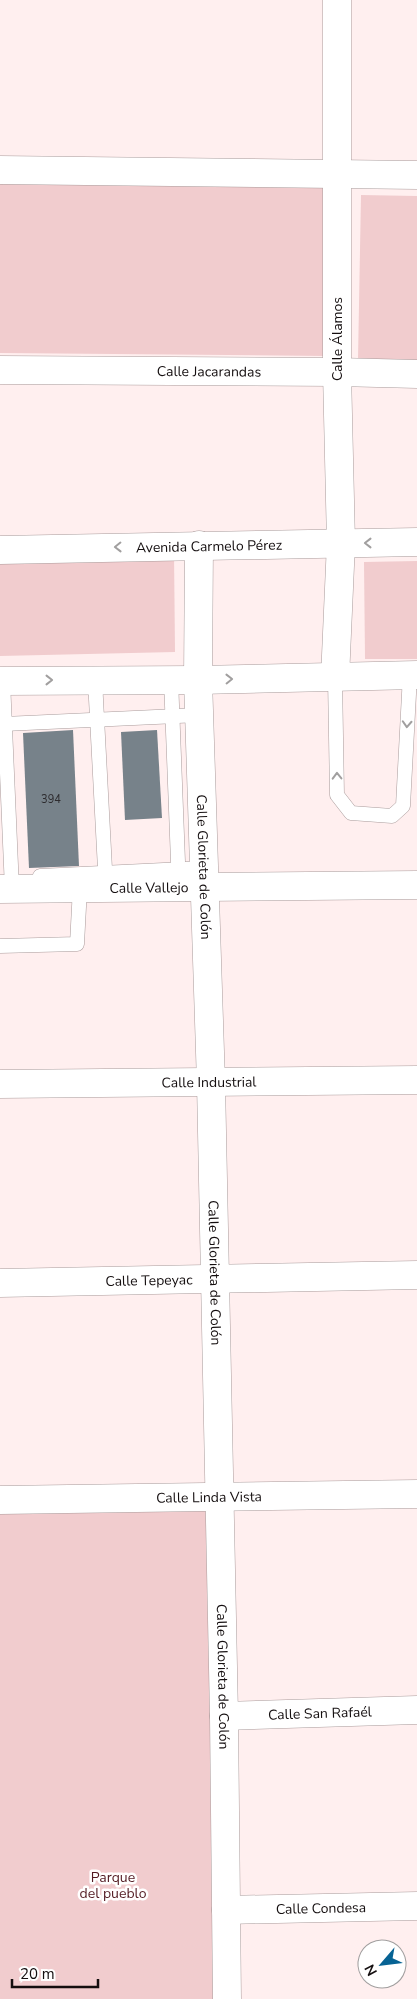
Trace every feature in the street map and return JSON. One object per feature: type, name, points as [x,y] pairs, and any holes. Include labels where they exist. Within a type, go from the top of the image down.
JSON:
[{"type":"street","name":"Calle Álamos","points":[[336,678],[341,543],[337,372],[337,0]]},
{"type":"street","points":[[0,170],[417,175]]},
{"type":"street","name":"Calle Jacarandas","points":[[0,370],[417,374]]},
{"type":"street","name":"Avenida Carmelo Pérez","points":[[0,550],[417,542]]},
{"type":"street","name":"Calle Glorieta de Colón","points":[[199,545],[198,680],[206,878],[211,1083],[224,1716],[227,1999]]},
{"type":"street","points":[[2,681],[336,678],[414,675]]},
{"type":"street","name":"Calle Vallejo","points":[[8,885],[206,878],[417,885]]},
{"type":"street","name":"Calle Industrial","points":[[0,1084],[417,1080]]},
{"type":"street","name":"Calle Tepeyac","points":[[0,1282],[417,1275]]},
{"type":"street","name":"Calle Linda Vista","points":[[0,1500],[417,1494]]},
{"type":"street","name":"Calle San Rafaél","points":[[224,1716],[417,1710]]},
{"type":"street","name":"Calle Condesa","points":[[226,1910],[417,1906]]},
{"type":"lane","points":[[336,678],[337,795],[350,813],[392,816],[403,806],[414,675]]},
{"type":"lane","points":[[170,679],[179,879]]},
{"type":"lane","points":[[0,946],[77,944],[97,883],[98,720],[95,680]]},
{"type":"lane","points":[[2,681],[8,885]]},
{"type":"lane","points":[[4,724],[199,716]]},
{"type":"green space","points":[[0,180],[324,183],[326,356],[0,353]]},
{"type":"green space","points":[[361,195],[417,196],[417,361],[358,360]]},
{"type":"green space","points":[[174,551],[175,652],[0,656],[0,557]]},
{"type":"green space","points":[[417,561],[417,659],[365,659],[364,562]]},
{"type":"green space","name":"Parque del pueblo","points":[[219,1498],[228,1999],[0,1999],[0,1500]]},
{"type":"building","points":[[73,730],[79,866],[29,868],[23,733]]},
{"type":"building","points":[[157,730],[162,818],[125,820],[121,732]]}]
